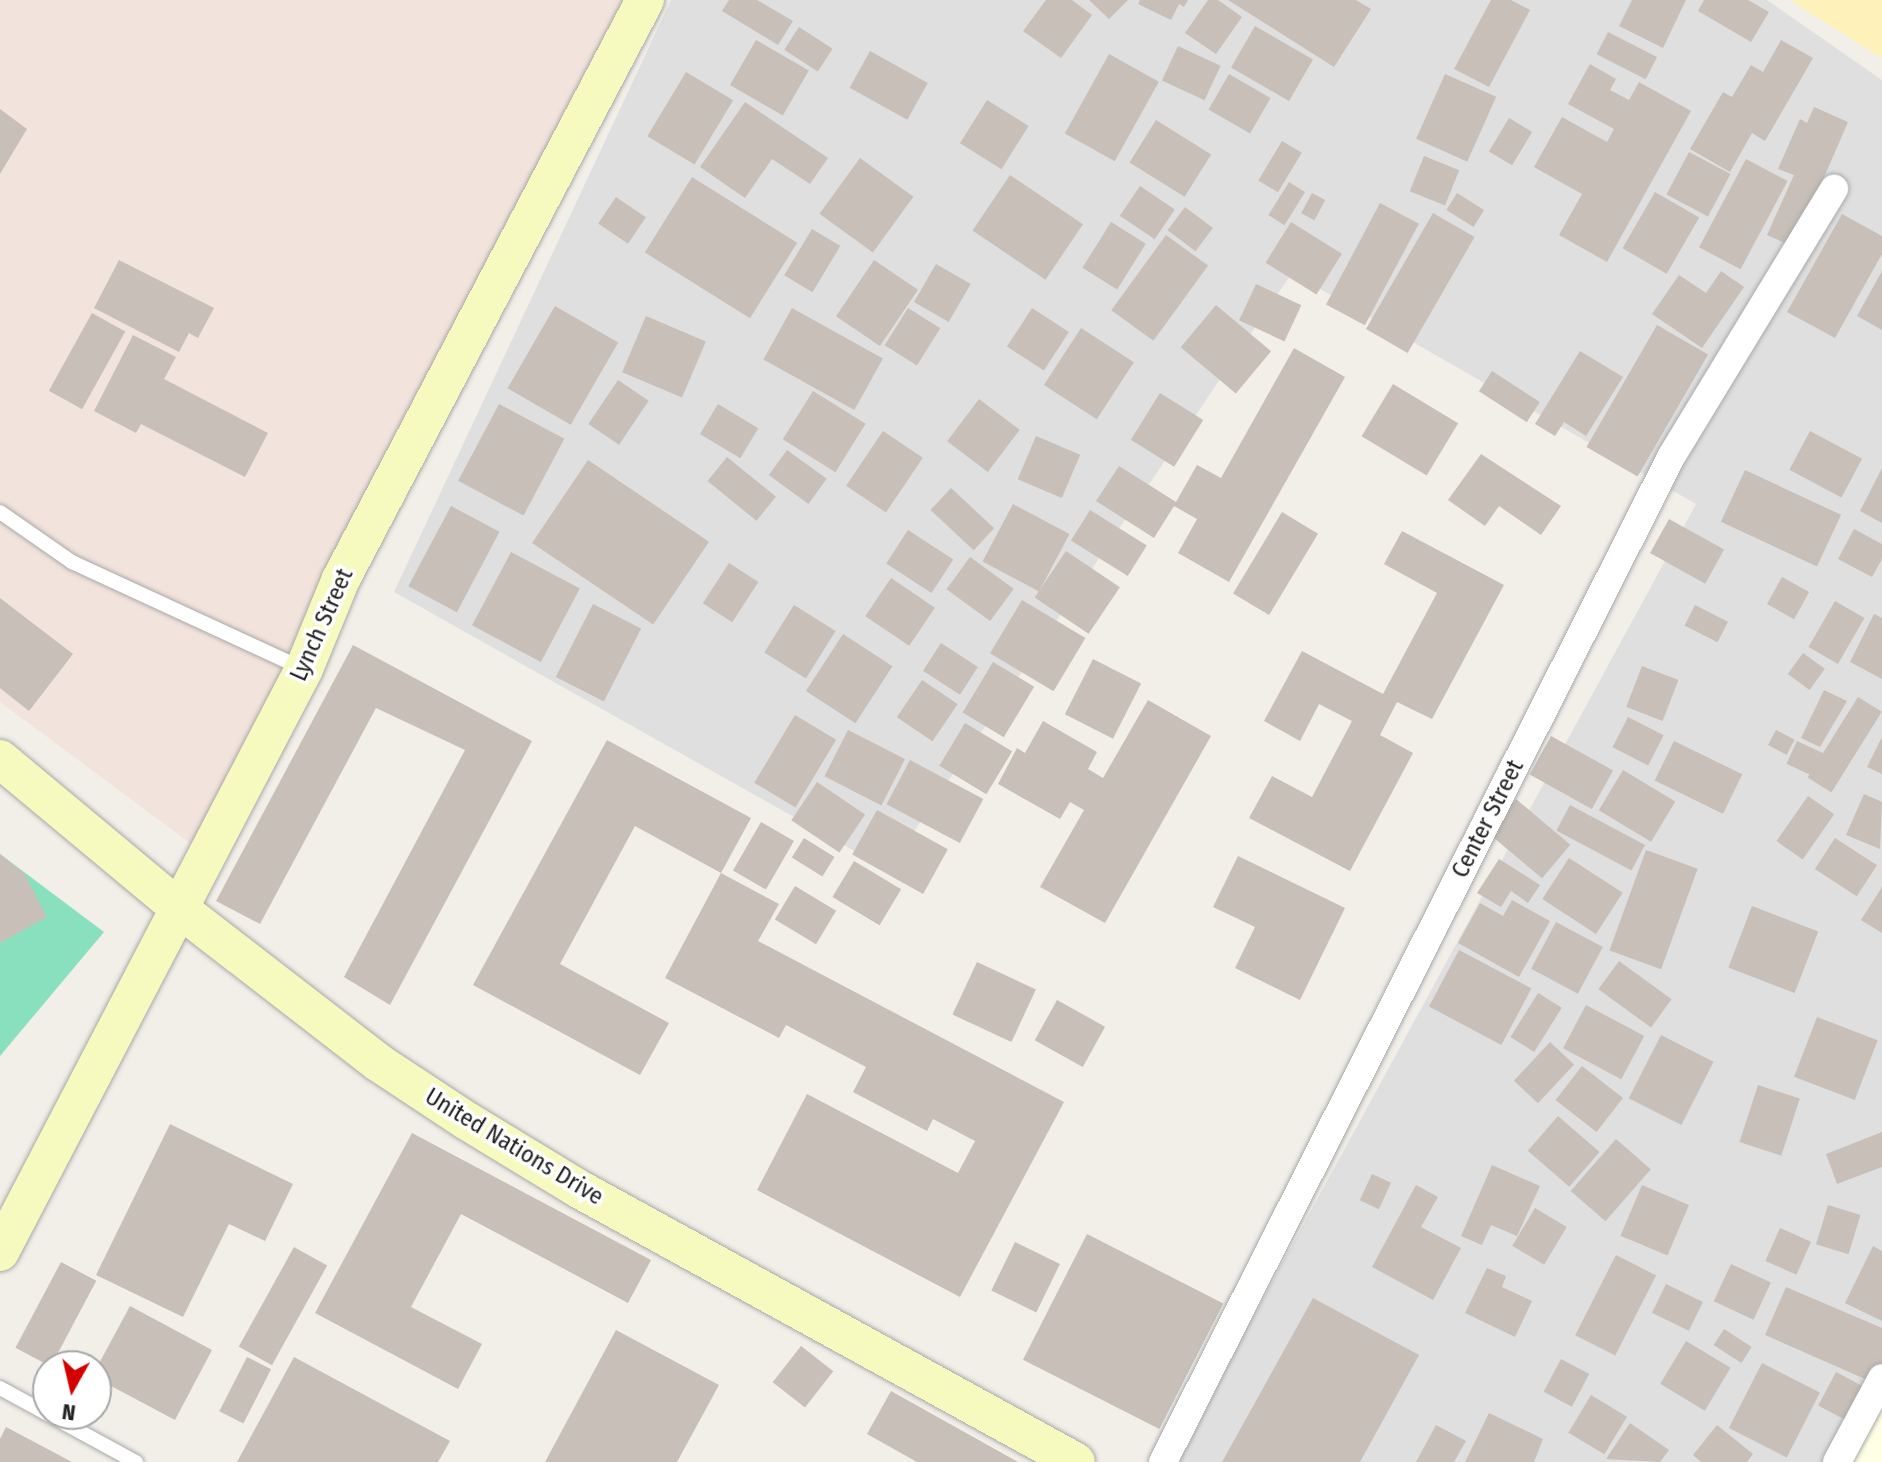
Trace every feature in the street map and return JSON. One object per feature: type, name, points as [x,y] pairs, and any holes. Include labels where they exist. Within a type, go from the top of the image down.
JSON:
[{"type":"street","name":"Lynch Street","points":[[0,1252],[304,669],[341,579],[645,0]]},
{"type":"street","name":"Center Street","points":[[1163,1462],[1671,457],[1834,189]]},
{"type":"street","name":"United Nations Drive","points":[[0,759],[181,910],[379,1063],[467,1121],[577,1188],[1076,1462]]},
{"type":"street","points":[[1837,1462],[1882,1378]]},
{"type":"lane","points":[[0,512],[72,562],[304,669]]},
{"type":"lane","points":[[0,1388],[136,1462]]},
{"type":"shaded area","points":[[0,0],[657,0],[198,849],[0,702]]},
{"type":"shaded area","points":[[671,0],[1767,0],[1882,80],[1882,1462],[1174,1462],[1696,504],[1292,273],[888,870],[394,592]]},
{"type":"shaded area","points":[[1882,1399],[1882,1462],[1848,1462]]},
{"type":"sand","points":[[1791,0],[1882,0],[1882,58],[1796,4]]},
{"type":"green space","points":[[0,854],[104,932],[0,1056]]},
{"type":"building","points":[[729,0],[757,0],[793,21],[778,45],[722,11]]},
{"type":"building","points":[[1046,0],[1072,0],[1092,15],[1061,58],[1023,31]]},
{"type":"building","points":[[1089,0],[1128,0],[1109,19]]},
{"type":"building","points":[[1140,0],[1188,0],[1184,7],[1179,4],[1171,20],[1138,4]]},
{"type":"building","points":[[1208,0],[1218,0],[1242,17],[1216,54],[1185,33]]},
{"type":"building","points":[[1228,0],[1356,0],[1371,9],[1334,67]]},
{"type":"building","points":[[1491,0],[1511,0],[1530,10],[1489,87],[1454,69]]},
{"type":"building","points":[[1632,0],[1686,0],[1663,48],[1619,26]]},
{"type":"building","points":[[1704,0],[1748,0],[1769,12],[1751,42],[1698,11]]},
{"type":"building","points":[[1255,26],[1313,60],[1289,101],[1231,68]]},
{"type":"building","points":[[799,27],[833,49],[818,71],[784,50]]},
{"type":"building","points":[[1608,32],[1657,57],[1646,79],[1597,54]]},
{"type":"building","points":[[756,40],[809,70],[783,116],[730,85]]},
{"type":"building","points":[[1781,40],[1813,58],[1765,141],[1752,133],[1730,172],[1690,149],[1723,92],[1732,97],[1751,65],[1763,72]]},
{"type":"building","points":[[1178,46],[1221,66],[1205,100],[1162,80]]},
{"type":"building","points":[[870,51],[928,83],[907,120],[850,88]]},
{"type":"building","points":[[1109,54],[1159,82],[1115,161],[1065,134]]},
{"type":"building","points":[[1590,64],[1616,79],[1610,90],[1629,100],[1639,82],[1691,111],[1607,262],[1559,235],[1582,194],[1534,167],[1562,117],[1607,142],[1614,129],[1568,104]]},
{"type":"building","points":[[686,72],[733,100],[695,165],[647,136]]},
{"type":"building","points":[[1229,74],[1271,98],[1250,134],[1208,110]]},
{"type":"building","points":[[1445,74],[1496,97],[1467,162],[1416,139]]},
{"type":"building","points":[[987,100],[1029,126],[1002,169],[960,143]]},
{"type":"building","points":[[745,102],[828,158],[810,184],[772,159],[745,198],[700,167]]},
{"type":"building","points":[[1814,107],[1848,122],[1794,247],[1767,235],[1794,175],[1778,169],[1800,119],[1807,123]]},
{"type":"building","points":[[0,109],[27,129],[0,174]]},
{"type":"building","points":[[1509,118],[1532,132],[1512,165],[1489,151]]},
{"type":"building","points":[[1156,120],[1211,154],[1185,197],[1130,162]]},
{"type":"building","points":[[1282,141],[1302,153],[1278,192],[1258,180]]},
{"type":"building","points":[[1689,152],[1730,174],[1708,216],[1666,194]]},
{"type":"building","points":[[1424,156],[1459,170],[1445,205],[1410,191]]},
{"type":"building","points":[[860,158],[913,197],[873,253],[819,214]]},
{"type":"building","points":[[1746,159],[1787,181],[1741,269],[1699,247]]},
{"type":"building","points":[[1010,175],[1083,224],[1045,280],[973,231]]},
{"type":"building","points":[[692,177],[797,243],[750,318],[645,252]]},
{"type":"building","points":[[1289,182],[1305,192],[1284,225],[1268,215]]},
{"type":"building","points":[[1140,186],[1175,209],[1155,239],[1120,216]]},
{"type":"building","points":[[1655,192],[1699,218],[1667,274],[1622,248]]},
{"type":"building","points":[[1312,193],[1325,200],[1314,220],[1301,213]]},
{"type":"building","points":[[1457,193],[1484,210],[1474,227],[1446,210]]},
{"type":"building","points":[[616,197],[646,217],[628,244],[598,224]]},
{"type":"building","points":[[1380,203],[1419,224],[1365,325],[1326,305]]},
{"type":"building","points":[[1185,207],[1213,228],[1195,251],[1168,230]]},
{"type":"building","points":[[1433,213],[1475,237],[1408,353],[1366,329]]},
{"type":"building","points":[[1842,214],[1882,236],[1882,254],[1835,338],[1787,312]]},
{"type":"building","points":[[1111,222],[1146,244],[1117,290],[1082,268]]},
{"type":"building","points":[[1291,222],[1342,254],[1316,295],[1266,263]]},
{"type":"building","points":[[812,229],[840,246],[812,292],[784,275]]},
{"type":"building","points":[[1166,235],[1208,266],[1153,341],[1111,310]]},
{"type":"building","points":[[119,260],[214,308],[198,338],[189,333],[179,352],[94,308]]},
{"type":"building","points":[[874,260],[918,290],[880,346],[836,316]]},
{"type":"building","points":[[936,264],[971,284],[949,322],[914,302]]},
{"type":"building","points":[[1721,271],[1744,287],[1702,348],[1652,314],[1679,275],[1706,293]]},
{"type":"building","points":[[1882,271],[1882,330],[1857,316]]},
{"type":"building","points":[[1256,284],[1301,305],[1284,341],[1239,320]]},
{"type":"building","points":[[1216,305],[1271,351],[1236,393],[1181,347]]},
{"type":"building","points":[[555,306],[618,342],[571,425],[508,388]]},
{"type":"building","points":[[792,308],[883,358],[854,410],[763,360]]},
{"type":"building","points":[[908,308],[940,328],[917,365],[885,345]]},
{"type":"building","points":[[1032,308],[1069,332],[1044,371],[1007,347]]},
{"type":"building","points":[[92,313],[125,331],[82,409],[49,391]]},
{"type":"building","points":[[646,316],[706,341],[682,398],[622,372]]},
{"type":"building","points":[[1657,325],[1708,354],[1638,477],[1586,447]]},
{"type":"building","points":[[1081,328],[1134,362],[1097,419],[1044,385]]},
{"type":"building","points":[[133,335],[176,357],[164,379],[268,433],[245,477],[141,424],[136,433],[94,411]]},
{"type":"building","points":[[1294,348],[1345,377],[1229,582],[1178,553],[1197,519],[1174,506],[1154,538],[1096,501],[1119,466],[1176,502],[1197,465],[1221,478]]},
{"type":"building","points":[[1580,351],[1623,377],[1586,436],[1564,422],[1555,436],[1535,424]]},
{"type":"building","points":[[1492,371],[1540,402],[1527,422],[1479,391]]},
{"type":"building","points":[[618,380],[649,401],[619,445],[588,424]]},
{"type":"building","points":[[1393,384],[1458,423],[1427,475],[1362,436]]},
{"type":"building","points":[[813,391],[866,424],[835,472],[783,439]]},
{"type":"building","points":[[1160,393],[1203,420],[1174,467],[1131,440]]},
{"type":"building","points":[[979,399],[1020,430],[988,472],[947,441]]},
{"type":"building","points":[[499,404],[564,439],[523,516],[458,481]]},
{"type":"building","points":[[718,404],[758,428],[740,458],[700,434]]},
{"type":"building","points":[[883,431],[923,458],[886,513],[846,486]]},
{"type":"building","points":[[1810,431],[1862,459],[1841,498],[1789,470]]},
{"type":"building","points":[[1036,436],[1080,455],[1062,498],[1018,479]]},
{"type":"building","points":[[787,450],[827,479],[808,504],[769,475]]},
{"type":"building","points":[[1481,454],[1561,506],[1541,535],[1499,506],[1485,526],[1448,500]]},
{"type":"building","points":[[727,457],[776,497],[756,521],[707,481]]},
{"type":"building","points":[[588,460],[709,542],[653,625],[532,543]]},
{"type":"building","points":[[1882,468],[1882,523],[1860,511]]},
{"type":"building","points":[[1745,470],[1841,515],[1817,566],[1721,522]]},
{"type":"building","points":[[951,488],[994,528],[974,550],[931,510]]},
{"type":"building","points":[[1013,504],[1070,534],[1039,591],[982,561]]},
{"type":"building","points":[[451,506],[500,532],[457,612],[408,586]]},
{"type":"building","points":[[1090,510],[1147,546],[1128,576],[1071,541]]},
{"type":"building","points":[[1282,512],[1318,534],[1269,615],[1233,593]]},
{"type":"building","points":[[1669,519],[1724,550],[1705,584],[1650,553]]},
{"type":"building","points":[[1854,529],[1882,544],[1882,559],[1872,577],[1838,559]]},
{"type":"building","points":[[908,530],[953,559],[932,593],[886,564]]},
{"type":"building","points":[[1402,531],[1504,585],[1432,719],[1397,702],[1380,735],[1413,753],[1350,871],[1249,818],[1272,776],[1312,797],[1352,721],[1319,704],[1300,741],[1264,721],[1302,651],[1383,694],[1437,593],[1384,564]]},
{"type":"building","points":[[1066,551],[1120,587],[1089,634],[1035,597]]},
{"type":"building","points":[[511,552],[580,589],[541,662],[472,625]]},
{"type":"building","points":[[970,557],[1014,589],[990,621],[946,589]]},
{"type":"building","points":[[729,563],[758,582],[732,622],[703,603]]},
{"type":"building","points":[[1782,577],[1809,592],[1794,619],[1767,604]]},
{"type":"building","points":[[891,578],[935,608],[909,646],[865,616]]},
{"type":"building","points":[[0,598],[73,654],[29,711],[0,688]]},
{"type":"building","points":[[1022,600],[1085,638],[1053,691],[990,653]]},
{"type":"building","points":[[1835,601],[1864,618],[1838,664],[1808,647]]},
{"type":"building","points":[[593,604],[641,629],[604,702],[556,677]]},
{"type":"building","points":[[794,605],[836,631],[806,678],[764,652]]},
{"type":"building","points":[[1695,605],[1728,622],[1718,642],[1685,625]]},
{"type":"building","points":[[1874,614],[1882,618],[1882,679],[1850,662]]},
{"type":"building","points":[[843,634],[892,666],[855,723],[806,691]]},
{"type":"building","points":[[941,643],[978,667],[960,695],[923,671]]},
{"type":"building","points":[[353,645],[532,741],[390,1005],[344,977],[465,750],[376,708],[260,924],[216,901]]},
{"type":"building","points":[[1803,653],[1825,669],[1810,690],[1788,674]]},
{"type":"building","points":[[1093,659],[1141,684],[1113,739],[1065,714]]},
{"type":"building","points":[[993,662],[1034,687],[1004,737],[963,713]]},
{"type":"building","points":[[1642,666],[1678,680],[1663,721],[1626,707]]},
{"type":"building","points":[[922,680],[958,704],[932,741],[897,717]]},
{"type":"building","points":[[1824,690],[1847,701],[1820,747],[1801,738]]},
{"type":"building","points":[[1858,697],[1882,712],[1831,792],[1808,778]]},
{"type":"building","points":[[1148,700],[1211,736],[1105,923],[1040,887],[1084,810],[1070,802],[1060,819],[998,784],[1017,748],[1025,753],[1043,721],[1097,752],[1088,769],[1103,778]]},
{"type":"building","points":[[795,715],[836,740],[795,807],[754,783]]},
{"type":"building","points":[[1628,717],[1664,735],[1648,765],[1613,747]]},
{"type":"building","points":[[965,723],[1012,751],[986,794],[939,766]]},
{"type":"building","points":[[848,730],[905,759],[881,805],[824,776]]},
{"type":"building","points":[[1776,730],[1795,740],[1787,755],[1768,745]]},
{"type":"building","points":[[1551,736],[1613,770],[1592,809],[1530,774]]},
{"type":"building","points":[[1882,737],[1882,774],[1867,767]]},
{"type":"building","points":[[607,740],[751,818],[721,873],[635,826],[560,964],[669,1023],[640,1075],[473,985]]},
{"type":"building","points":[[1674,741],[1742,774],[1723,814],[1655,781]]},
{"type":"building","points":[[1797,741],[1823,753],[1813,776],[1786,764]]},
{"type":"building","points":[[910,760],[983,799],[960,843],[887,804]]},
{"type":"building","points":[[1623,770],[1675,801],[1651,842],[1599,810]]},
{"type":"building","points":[[817,782],[865,814],[839,853],[791,820]]},
{"type":"building","points":[[1864,794],[1882,802],[1880,849],[1846,835]]},
{"type":"building","points":[[1808,796],[1834,814],[1803,859],[1776,841]]},
{"type":"building","points":[[1516,799],[1570,845],[1542,878],[1488,833]]},
{"type":"building","points":[[1570,805],[1645,845],[1631,871],[1556,831]]},
{"type":"building","points":[[877,810],[948,849],[923,894],[852,855]]},
{"type":"building","points":[[761,822],[794,841],[766,889],[733,870]]},
{"type":"building","points":[[804,838],[835,857],[822,877],[792,858]]},
{"type":"building","points":[[1835,838],[1877,865],[1857,896],[1815,869]]},
{"type":"building","points":[[1646,850],[1698,869],[1661,969],[1609,951]]},
{"type":"building","points":[[0,854],[24,873],[47,917],[0,943]]},
{"type":"building","points":[[1238,856],[1345,908],[1300,1000],[1235,968],[1255,927],[1213,907]]},
{"type":"building","points":[[1569,858],[1623,893],[1596,934],[1542,899]]},
{"type":"building","points":[[1499,859],[1540,885],[1528,903],[1511,891],[1501,907],[1477,893]]},
{"type":"building","points":[[854,861],[901,889],[880,925],[832,897]]},
{"type":"building","points":[[721,873],[779,904],[758,941],[1064,1102],[960,1297],[757,1190],[807,1094],[958,1173],[975,1141],[933,1119],[927,1131],[853,1092],[866,1067],[786,1025],[779,1038],[665,978]]},
{"type":"building","points":[[795,886],[836,911],[816,944],[775,919]]},
{"type":"building","points":[[1882,887],[1882,933],[1861,920]]},
{"type":"building","points":[[1512,900],[1550,921],[1519,977],[1458,943],[1480,903],[1503,916]]},
{"type":"building","points":[[1752,906],[1818,931],[1795,993],[1728,968]]},
{"type":"building","points":[[1556,922],[1603,947],[1578,994],[1531,969]]},
{"type":"building","points":[[1459,950],[1531,988],[1501,1045],[1429,1007]]},
{"type":"building","points":[[1619,961],[1672,999],[1651,1028],[1598,989]]},
{"type":"building","points":[[977,962],[1036,989],[1011,1042],[952,1015]]},
{"type":"building","points":[[1538,993],[1562,1008],[1534,1052],[1510,1037]]},
{"type":"building","points":[[1057,1000],[1105,1027],[1083,1067],[1035,1040]]},
{"type":"building","points":[[1586,1005],[1644,1036],[1621,1079],[1563,1048]]},
{"type":"building","points":[[1817,1017],[1878,1040],[1855,1100],[1794,1077]]},
{"type":"building","points":[[1661,1035],[1714,1062],[1681,1125],[1629,1098]]},
{"type":"building","points":[[1550,1042],[1574,1065],[1538,1103],[1514,1081]]},
{"type":"building","points":[[1582,1066],[1623,1098],[1597,1132],[1556,1100]]},
{"type":"building","points":[[1758,1085],[1800,1099],[1781,1156],[1739,1142]]},
{"type":"building","points":[[1558,1116],[1600,1152],[1569,1187],[1528,1151]]},
{"type":"building","points":[[170,1124],[293,1184],[265,1241],[229,1224],[183,1317],[96,1275]]},
{"type":"building","points":[[1882,1132],[1882,1167],[1837,1184],[1826,1154]]},
{"type":"building","points":[[412,1133],[651,1260],[628,1303],[461,1214],[411,1307],[482,1344],[458,1389],[315,1313]]},
{"type":"building","points":[[1616,1139],[1651,1169],[1605,1221],[1571,1191]]},
{"type":"building","points":[[1492,1165],[1540,1186],[1517,1236],[1491,1225],[1482,1245],[1461,1236]]},
{"type":"building","points":[[1372,1174],[1391,1183],[1379,1209],[1360,1200]]},
{"type":"building","points":[[1416,1185],[1438,1197],[1421,1227],[1461,1248],[1433,1300],[1372,1267]]},
{"type":"building","points":[[1642,1185],[1689,1205],[1667,1256],[1621,1236]]},
{"type":"building","points":[[1828,1205],[1861,1215],[1849,1254],[1816,1244]]},
{"type":"building","points":[[1535,1208],[1567,1227],[1544,1265],[1512,1246]]},
{"type":"building","points":[[1780,1228],[1811,1242],[1796,1275],[1765,1261]]},
{"type":"building","points":[[1087,1234],[1223,1303],[1159,1429],[1023,1360]]},
{"type":"building","points":[[1015,1242],[1060,1264],[1036,1312],[991,1291]]},
{"type":"building","points":[[1873,1246],[1882,1251],[1882,1321],[1845,1303]]},
{"type":"building","points":[[294,1247],[327,1265],[272,1365],[239,1347]]},
{"type":"building","points":[[1616,1255],[1656,1275],[1615,1356],[1575,1335]]},
{"type":"building","points":[[61,1262],[96,1281],[60,1350],[32,1350],[32,1356],[15,1348]]},
{"type":"building","points":[[1731,1264],[1771,1283],[1754,1320],[1714,1301]]},
{"type":"building","points":[[1487,1268],[1506,1276],[1502,1287],[1532,1301],[1515,1337],[1465,1313]]},
{"type":"building","points":[[1666,1284],[1703,1302],[1689,1331],[1652,1313]]},
{"type":"building","points":[[1786,1287],[1882,1328],[1882,1365],[1874,1383],[1765,1335]]},
{"type":"building","points":[[1313,1298],[1419,1355],[1360,1462],[1222,1462]]},
{"type":"building","points":[[130,1306],[212,1350],[175,1420],[112,1387],[112,1350],[106,1350]]},
{"type":"building","points":[[1724,1329],[1752,1347],[1741,1363],[1714,1345]]},
{"type":"building","points":[[616,1330],[719,1385],[677,1462],[545,1462]]},
{"type":"building","points":[[1686,1341],[1731,1368],[1705,1411],[1660,1384]]},
{"type":"building","points":[[801,1346],[833,1371],[805,1407],[773,1382]]},
{"type":"building","points":[[247,1357],[271,1369],[243,1424],[219,1411]]},
{"type":"building","points":[[294,1357],[450,1441],[438,1462],[237,1462]]},
{"type":"building","points":[[1561,1359],[1589,1374],[1572,1407],[1544,1392]]},
{"type":"building","points":[[1762,1363],[1820,1393],[1787,1458],[1729,1428]]},
{"type":"building","points":[[1836,1372],[1873,1392],[1855,1425],[1818,1406]]},
{"type":"building","points":[[891,1391],[1018,1462],[917,1462],[867,1434]]},
{"type":"building","points":[[1591,1395],[1627,1417],[1604,1454],[1568,1433]]},
{"type":"building","points":[[1489,1413],[1543,1439],[1534,1462],[1465,1462]]},
{"type":"building","points":[[1630,1423],[1669,1450],[1660,1462],[1606,1459]]},
{"type":"building","points":[[1436,1425],[1466,1441],[1454,1462],[1416,1462]]},
{"type":"building","points":[[1717,1425],[1753,1454],[1747,1462],[1701,1462],[1693,1455]]},
{"type":"building","points":[[6,1427],[72,1462],[0,1462],[0,1439]]}]
